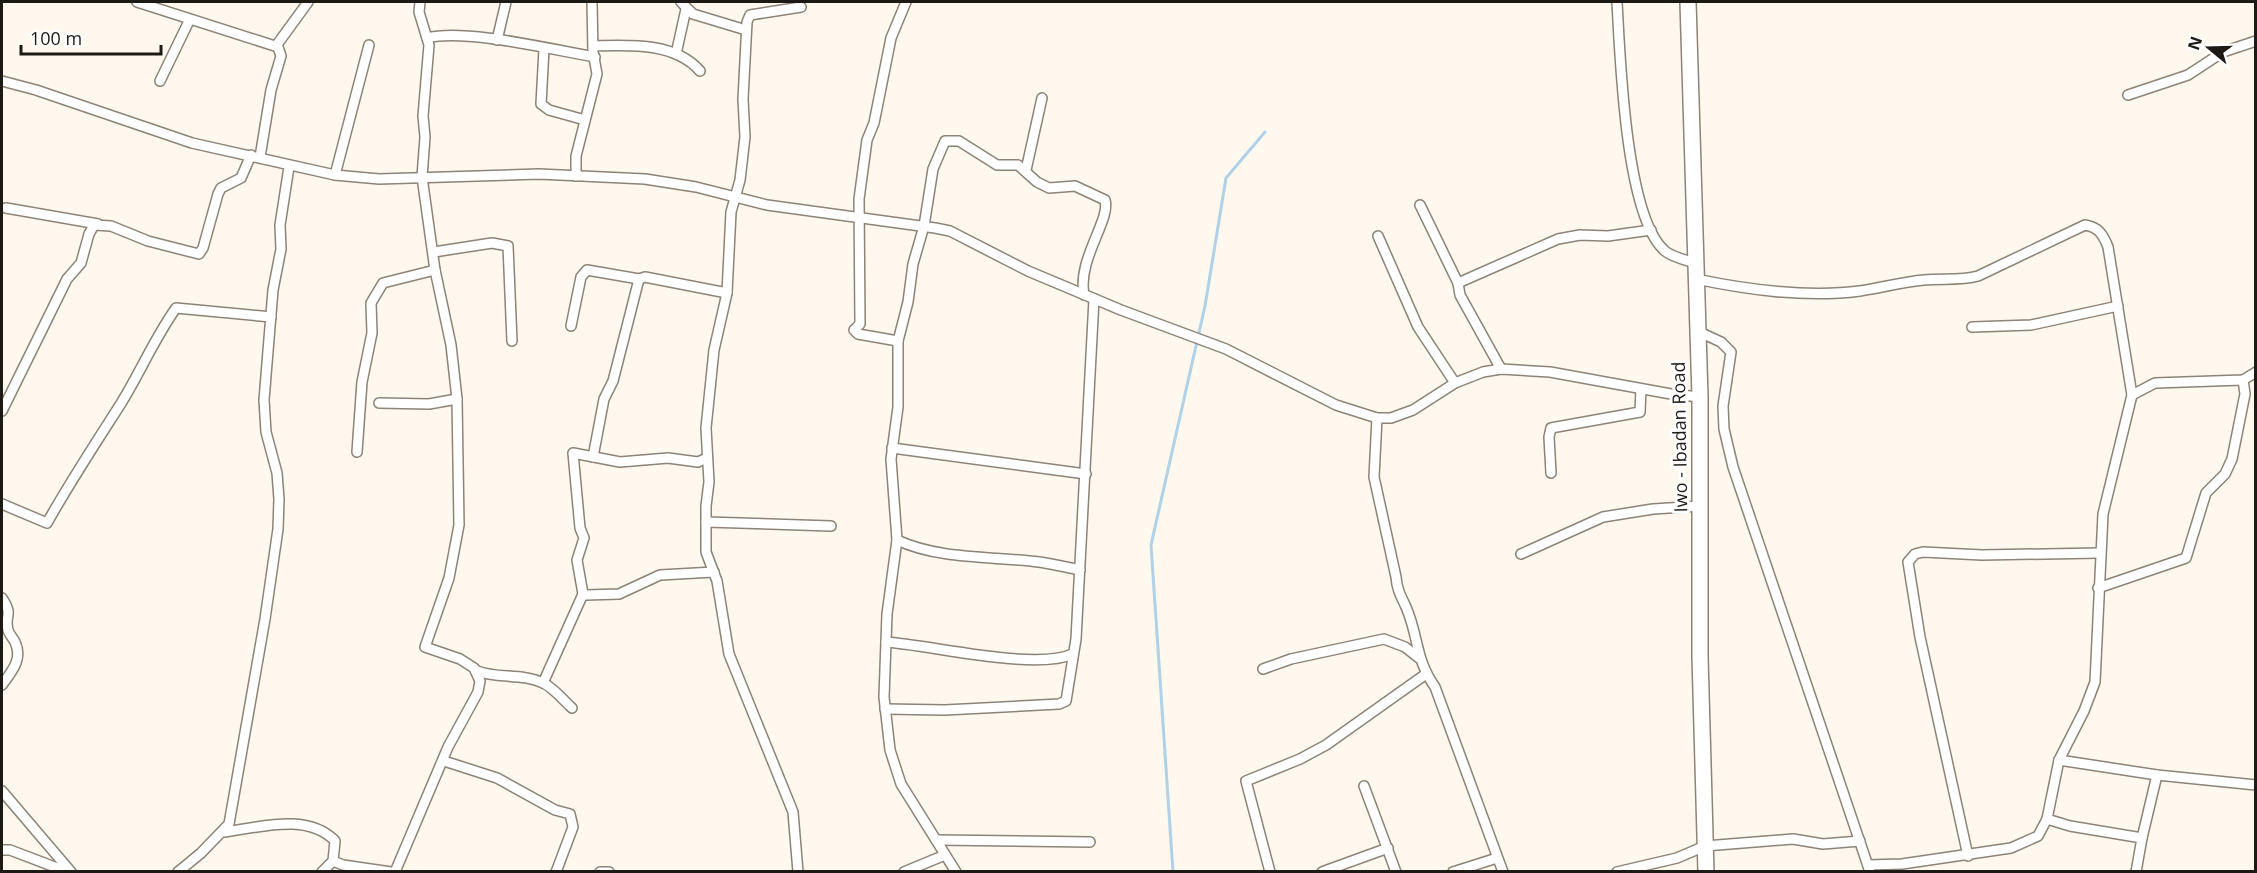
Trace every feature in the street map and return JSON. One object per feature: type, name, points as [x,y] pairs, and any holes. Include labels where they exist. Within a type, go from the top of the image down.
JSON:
[{"type":"main road","name":"Iwo - Ibadan Road","points":[[1688,2],[1693,95],[1696,331],[1700,397],[1700,656],[1706,872]]},
{"type":"street","points":[[137,2],[189,21],[276,46]]},
{"type":"street","points":[[276,46],[308,2]]},
{"type":"street","points":[[420,2],[418,12],[429,45],[423,116],[425,137],[422,177],[435,270],[451,345],[457,399],[459,525],[449,578],[425,647],[460,659],[477,671],[488,675],[543,683],[572,708]]},
{"type":"street","points":[[497,40],[506,2]]},
{"type":"street","points":[[576,176],[576,156],[597,74],[592,2]]},
{"type":"street","points":[[898,341],[858,334],[854,330],[860,324],[860,219],[867,140],[874,123],[891,38],[903,14],[906,2]]},
{"type":"street","points":[[1617,2],[1624,108],[1640,201],[1651,230],[1665,252],[1695,271],[1738,288],[1809,293],[1859,291],[1924,280],[1967,279],[2001,266],[2085,225],[2093,226],[2104,235],[2133,395],[2109,484],[2099,553],[2095,682],[2084,711],[2059,760],[2047,819],[2038,836],[2029,842],[2012,848],[1968,856],[1869,868],[1733,467],[1724,429],[1724,406],[1731,352],[1720,342],[1696,331]]},
{"type":"street","points":[[676,54],[683,5],[746,30]]},
{"type":"street","points":[[798,872],[793,812],[729,654],[714,572],[706,552],[709,482],[706,428],[714,350],[727,293],[734,196],[740,180],[746,136],[743,99],[746,30],[750,15],[801,7]]},
{"type":"street","points":[[160,81],[189,21]]},
{"type":"street","points":[[427,38],[446,35],[497,40],[595,57]]},
{"type":"street","points":[[2128,95],[2188,75],[2223,52],[2256,40]]},
{"type":"street","points":[[335,175],[369,45]]},
{"type":"street","points":[[594,46],[636,45],[676,54],[689,58],[700,71]]},
{"type":"street","points":[[6,208],[98,224],[199,254],[203,248],[221,188],[241,178],[256,156],[280,56],[276,46]]},
{"type":"street","points":[[544,49],[541,104],[549,110],[585,120]]},
{"type":"street","points":[[2,81],[36,90],[192,143],[285,162],[289,167],[335,175],[379,179],[576,176],[662,181],[767,205],[950,231],[1028,271],[1094,299],[1226,349],[1336,405],[1377,418],[1391,418],[1413,410],[1455,383],[1483,372],[1501,369],[1550,372],[1641,389],[1700,397]]},
{"type":"street","points":[[1026,170],[1042,98]]},
{"type":"street","points":[[956,872],[901,784],[890,750],[885,709],[886,642],[897,540],[892,448],[898,407],[898,341],[908,302],[913,264],[924,226],[933,169],[945,141],[959,141],[982,154],[991,163],[1018,165],[1037,182],[1049,188],[1075,186],[1105,200],[1106,212],[1094,238],[1081,279],[1084,295]]},
{"type":"street","points":[[178,872],[224,832],[232,814],[278,529],[277,473],[268,446],[264,400],[271,317],[289,167]]},
{"type":"street","points":[[1420,205],[1458,283],[1460,295],[1501,369]]},
{"type":"street","points":[[2,411],[67,279],[81,263],[91,229],[98,224]]},
{"type":"street","points":[[1458,283],[1558,239],[1580,234],[1608,236],[1651,230]]},
{"type":"street","points":[[1378,236],[1418,327],[1455,383]]},
{"type":"street","points":[[434,252],[492,243],[508,246],[512,341]]},
{"type":"street","points":[[357,452],[362,382],[372,333],[371,303],[382,283],[435,270]]},
{"type":"street","points":[[571,326],[580,277],[587,270],[639,279],[645,277],[727,293]]},
{"type":"street","points":[[593,457],[604,399],[613,381],[639,279]]},
{"type":"street","points":[[885,709],[945,710],[1059,704],[1066,701],[1076,639],[1094,299]]},
{"type":"street","points":[[1972,327],[2031,325],[2118,306]]},
{"type":"street","points":[[2,504],[47,523],[78,467],[122,403],[158,333],[176,308],[271,317]]},
{"type":"street","points":[[2098,588],[2186,558],[2206,493],[2225,474],[2232,459],[2244,393],[2251,377],[2155,383],[2133,395]]},
{"type":"street","points":[[1551,472],[1549,437],[1551,428],[1640,412],[1641,389]]},
{"type":"street","points":[[379,403],[429,405],[457,399]]},
{"type":"street","points":[[1377,418],[1374,461],[1378,501],[1396,577],[1397,591],[1406,608],[1419,659],[1426,674],[1436,687],[1503,872]]},
{"type":"street","points":[[892,448],[1086,474]]},
{"type":"street","points":[[543,683],[583,594],[577,560],[584,538],[572,460],[573,453],[620,462],[668,458],[698,462],[707,459]]},
{"type":"street","points":[[1521,554],[1603,517],[1653,509],[1701,506]]},
{"type":"street","points":[[706,522],[831,526]]},
{"type":"street","points":[[897,540],[909,546],[959,554],[1040,562],[1080,570]]},
{"type":"street","points":[[1968,856],[1920,637],[1908,562],[1915,554],[1923,552],[1982,555],[2099,553]]},
{"type":"street","points":[[583,594],[619,594],[660,575],[714,572]]},
{"type":"street","points":[[2,598],[9,608],[7,629],[14,639],[18,655],[15,665],[2,685]]},
{"type":"street","points":[[1263,669],[1291,659],[1384,639],[1405,647],[1419,659]]},
{"type":"street","points":[[886,642],[1018,658],[1065,657],[1073,654]]},
{"type":"street","points":[[333,861],[343,865],[393,872],[427,793],[444,761],[448,747],[478,692],[480,681],[477,671]]},
{"type":"street","points":[[1270,872],[1246,781],[1300,759],[1326,745],[1426,674]]},
{"type":"street","points":[[2059,760],[2157,775],[2256,785]]},
{"type":"street","points":[[444,761],[497,778],[555,810],[570,814],[573,827],[556,872]]},
{"type":"street","points":[[2136,872],[2157,775]]},
{"type":"street","points":[[1364,786],[1396,872]]},
{"type":"street","points":[[2,791],[69,872]]},
{"type":"street","points":[[2047,819],[2070,826],[2142,838]]},
{"type":"street","points":[[224,832],[299,823],[328,834],[335,841],[333,861],[322,872]]},
{"type":"street","points":[[1617,872],[1677,858],[1705,846],[1793,838],[1823,844],[1860,841]]},
{"type":"street","points":[[936,840],[1090,842]]},
{"type":"street","points":[[1322,872],[1388,848]]},
{"type":"street","points":[[2,849],[10,849],[69,872]]},
{"type":"street","points":[[904,872],[945,855]]},
{"type":"street","points":[[1453,872],[1497,858]]},
{"type":"street","points":[[600,872],[609,872]]},
{"type":"waterway","points":[[1173,872],[1151,545],[1205,306],[1226,178],[1265,132]]}]
